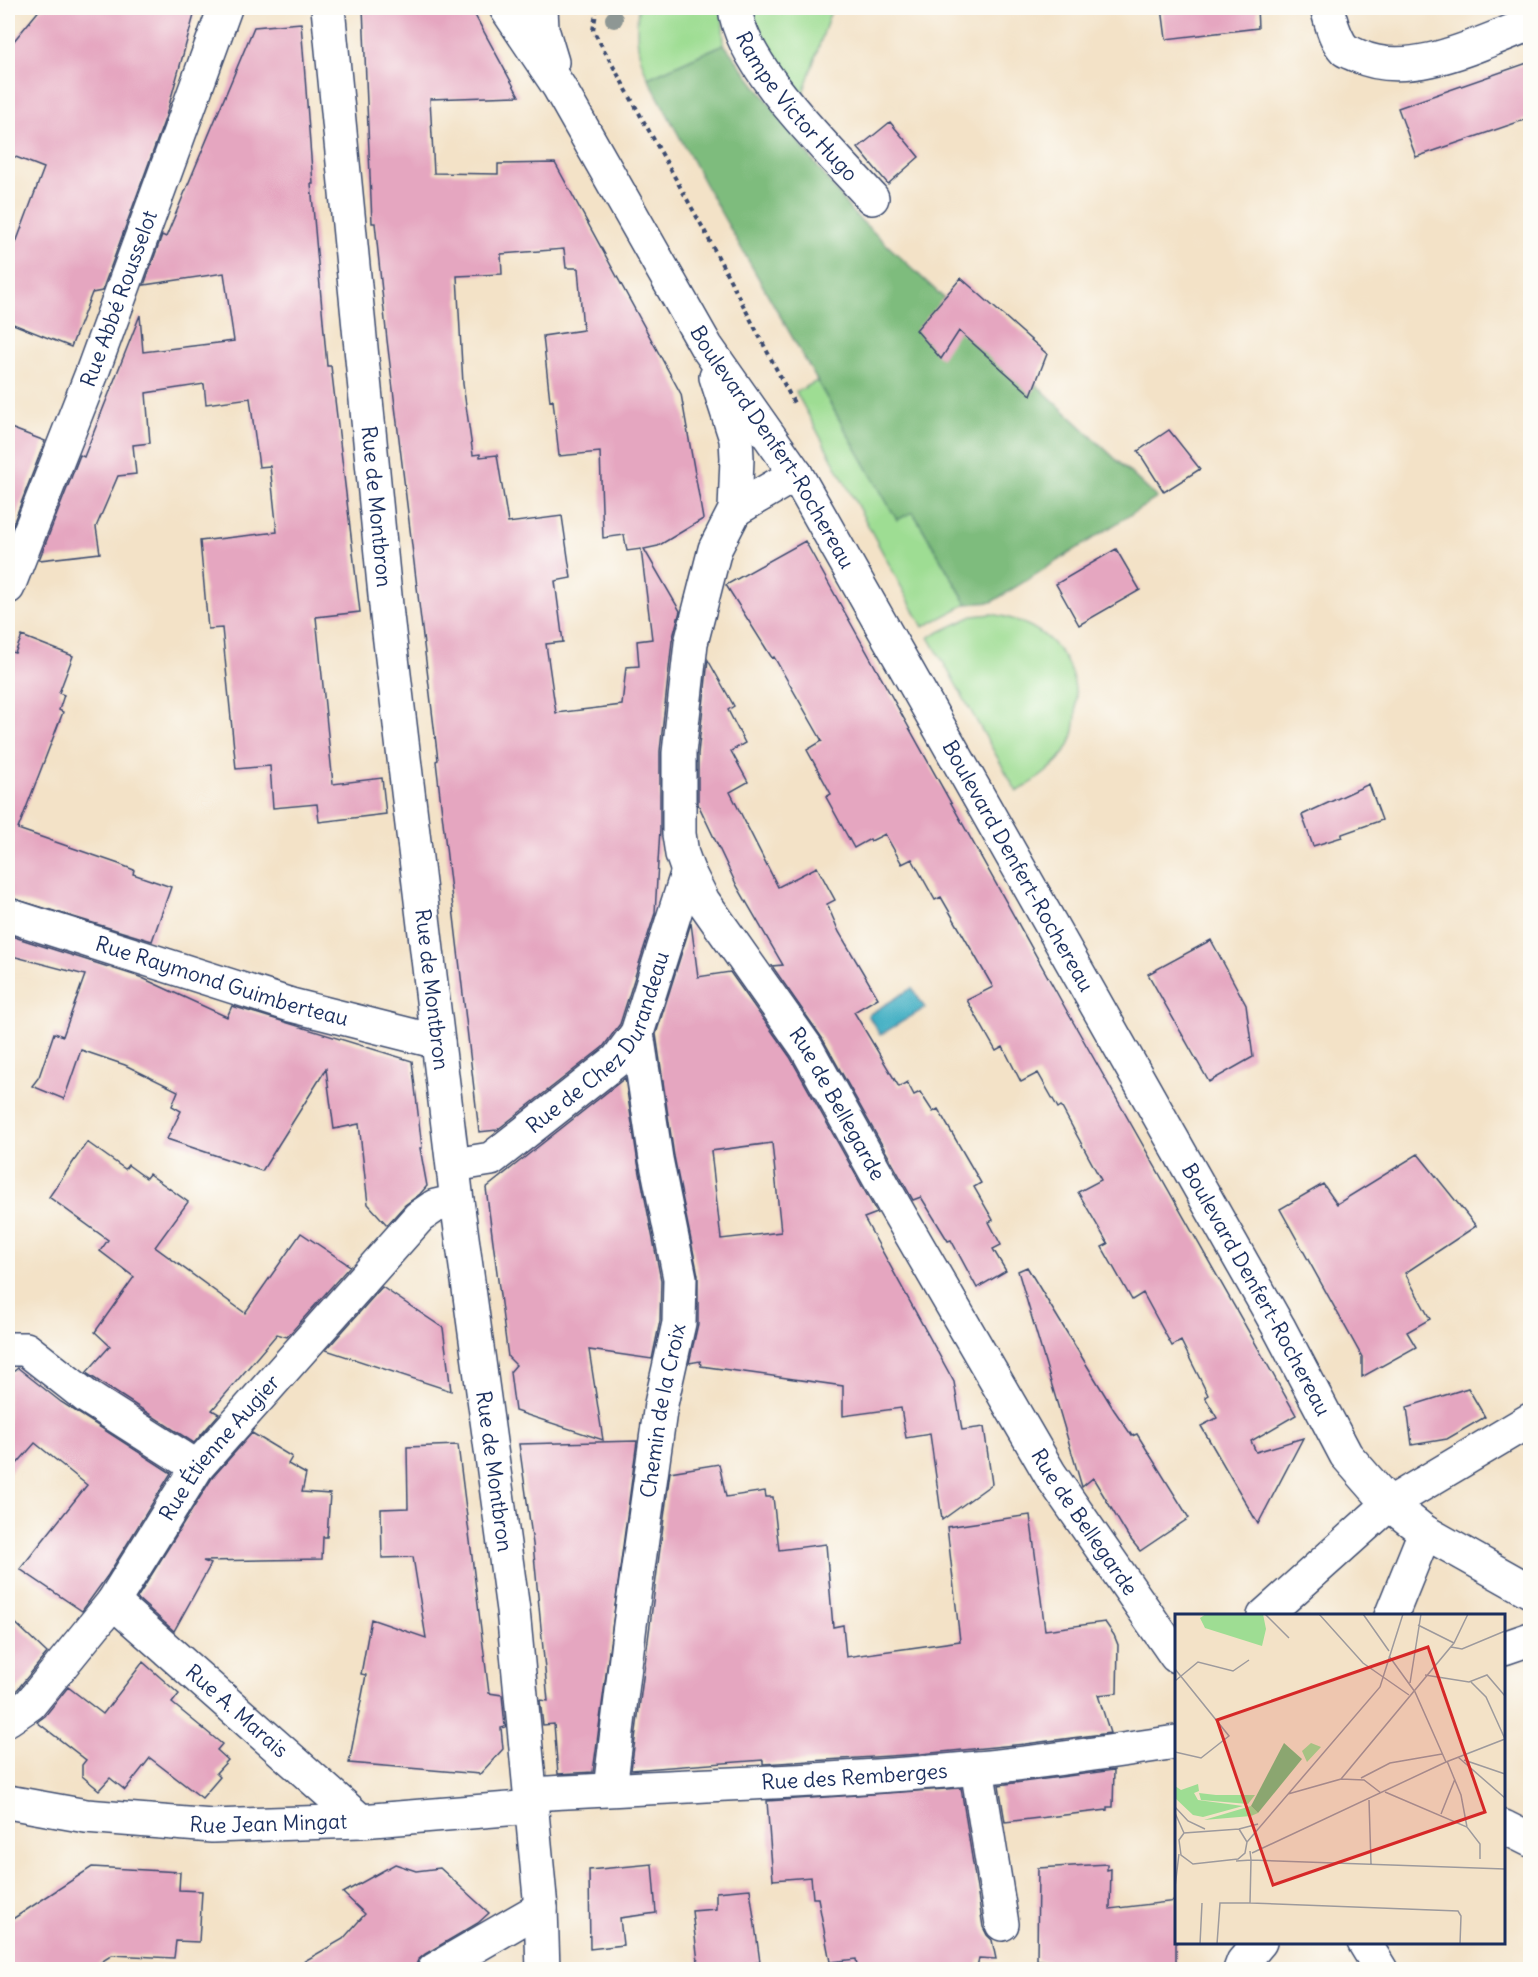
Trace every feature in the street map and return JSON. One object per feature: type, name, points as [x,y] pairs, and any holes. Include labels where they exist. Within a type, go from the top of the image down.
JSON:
[{"type":"street","name":"Rue Abbé Rousselot","points":[[8,587],[93,373],[225,8]]},
{"type":"street","name":"Rue de Montbron","points":[[328,8],[387,616],[457,1201],[513,1610],[532,1800],[541,1908],[543,1970]]},
{"type":"street","name":"Boulevard Denfert-Rochereau","points":[[506,8],[559,87],[706,346],[796,474],[1272,1316],[1346,1455],[1389,1504],[1425,1532],[1530,1592]]},
{"type":"street","name":"Boulevard Denfert-Rochereau","points":[[541,8],[542,29],[559,87]]},
{"type":"street","name":"Rampe Victor Hugo","points":[[735,8],[746,46],[790,108],[872,198]]},
{"type":"street","points":[[1327,8],[1333,30],[1346,50],[1370,61],[1410,64],[1449,54],[1530,24]]},
{"type":"street","name":"Rue de Bellegarde","points":[[706,346],[736,439],[737,458],[735,510],[715,549],[691,643],[678,753],[679,834],[682,854],[688,871],[703,901],[806,1047],[894,1205],[1050,1474],[1175,1655]]},
{"type":"street","points":[[735,510],[796,474]]},
{"type":"street","name":"Rue de Chez Durandeau","points":[[454,1165],[491,1159],[617,1060],[638,1033],[688,871]]},
{"type":"street","name":"Rue Raymond Guimberteau","points":[[8,915],[291,1005],[438,1042]]},
{"type":"street","name":"Chemin de la Croix","points":[[610,1789],[630,1625],[660,1415],[679,1323],[680,1278],[656,1159],[638,1033]]},
{"type":"street","name":"Rue Étienne Augier","points":[[8,1719],[30,1704],[113,1602],[197,1467],[419,1217],[435,1206],[457,1201]]},
{"type":"street","points":[[8,1349],[26,1349],[87,1397],[197,1467]]},
{"type":"street","points":[[1266,1614],[1389,1504],[1530,1420]]},
{"type":"street","points":[[1392,1614],[1425,1532]]},
{"type":"street","name":"Rue A. Marais","points":[[113,1602],[361,1821]]},
{"type":"street","points":[[1505,1647],[1530,1639]]},
{"type":"street","name":"Rue des Remberges","points":[[532,1800],[610,1789],[733,1785],[976,1768],[1175,1742]]},
{"type":"street","points":[[976,1768],[1002,1924]]},
{"type":"street","name":"Rue Jean Mingat","points":[[8,1802],[86,1816],[212,1826],[361,1821],[532,1800]]},
{"type":"street","points":[[1505,1828],[1530,1840]]},
{"type":"street","points":[[434,1970],[541,1908]]},
{"type":"street","points":[[477,1970],[511,1926]]},
{"type":"street","points":[[1240,1970],[1243,1962],[1258,1944]]},
{"type":"street","points":[[1365,1944],[1381,1970]]},
{"type":"green space","points":[[638,8],[722,8],[724,44],[648,78],[638,44]]},
{"type":"green space","points":[[755,8],[832,8],[799,105],[749,22]]},
{"type":"green space","points":[[724,44],[852,212],[1157,498],[992,602],[967,604],[913,512],[897,520],[712,197],[648,78]]},
{"type":"green space","points":[[817,381],[897,519],[913,512],[967,604],[923,627],[796,392]]},
{"type":"green space","points":[[992,614],[1011,618],[1027,625],[1055,645],[1071,674],[1075,691],[1075,725],[1068,747],[1046,772],[1017,792],[929,637],[973,616]]},
{"type":"water","points":[[912,988],[925,1008],[880,1035],[868,1015]]},
{"type":"building","points":[[41,8],[196,8],[166,116],[102,291],[92,293],[71,347],[8,322],[8,264],[44,168],[8,154],[8,48]]},
{"type":"building","points":[[363,8],[471,8],[519,96],[430,99],[434,173],[498,174],[498,164],[555,163],[681,394],[703,519],[658,546],[644,549],[680,611],[672,641],[660,751],[660,829],[655,913],[620,1024],[603,1047],[497,1130],[479,1132],[375,223],[372,223]],"holes":[[[564,249],[566,268],[578,268],[583,330],[543,336],[559,456],[600,452],[603,538],[624,535],[627,551],[641,549],[652,639],[637,641],[639,666],[626,667],[622,705],[556,713],[546,644],[563,642],[555,581],[571,578],[562,516],[508,523],[497,455],[480,457],[480,454],[473,455],[463,384],[457,276],[502,274],[501,254]]]},
{"type":"building","points":[[1162,8],[1257,8],[1258,28],[1166,39]]},
{"type":"building","points":[[301,23],[313,184],[311,184],[327,366],[331,366],[360,612],[316,617],[333,784],[382,778],[386,814],[319,822],[317,804],[273,808],[270,766],[236,769],[222,628],[208,629],[200,541],[277,532],[270,466],[259,467],[250,398],[206,404],[204,384],[146,393],[150,443],[133,445],[136,474],[118,476],[96,527],[100,553],[39,560],[80,455],[84,457],[140,315],[143,352],[234,341],[224,273],[144,285],[162,235],[166,237],[254,27]]},
{"type":"building","points":[[1530,62],[1530,118],[1416,157],[1398,108]]},
{"type":"building","points":[[890,122],[919,157],[888,184],[858,148]]},
{"type":"building","points":[[961,278],[1047,354],[1031,395],[959,331],[941,359],[916,330]]},
{"type":"building","points":[[8,427],[45,441],[8,537]]},
{"type":"building","points":[[1169,430],[1200,469],[1164,492],[1138,451]]},
{"type":"building","points":[[805,541],[1068,1013],[1296,1415],[1251,1441],[1256,1452],[1303,1438],[1258,1524],[1201,1426],[1217,1418],[1205,1397],[1208,1395],[1181,1341],[1172,1346],[1143,1293],[1132,1300],[1102,1247],[1108,1244],[1078,1192],[1101,1180],[1061,1106],[1058,1108],[1038,1073],[1021,1082],[1003,1047],[996,1051],[967,1000],[993,987],[941,897],[935,900],[912,859],[902,864],[885,834],[854,848],[826,797],[831,794],[807,750],[822,741],[774,657],[772,658],[726,585]]},
{"type":"building","points":[[1116,549],[1140,590],[1079,625],[1056,584]]},
{"type":"building","points":[[22,636],[73,656],[59,693],[64,695],[59,710],[63,712],[18,829],[119,864],[134,870],[133,874],[171,887],[152,941],[8,897],[8,651],[15,653]]},
{"type":"building","points":[[708,660],[734,706],[728,710],[745,743],[731,751],[748,782],[730,792],[778,887],[817,867],[835,900],[827,904],[839,932],[878,998],[854,1012],[899,1087],[907,1082],[914,1095],[920,1092],[933,1112],[938,1109],[981,1183],[974,1187],[993,1220],[989,1222],[1001,1245],[993,1249],[1006,1271],[977,1288],[951,1240],[948,1241],[921,1197],[913,1200],[822,1038],[772,966],[783,965],[737,886],[698,804],[698,754]]},
{"type":"building","points":[[1369,784],[1382,820],[1342,834],[1342,837],[1313,846],[1302,815]]},
{"type":"building","points":[[691,923],[698,977],[730,972],[790,1057],[877,1213],[864,1218],[954,1382],[962,1430],[984,1427],[992,1484],[942,1520],[930,1434],[906,1438],[901,1408],[843,1416],[843,1386],[701,1366],[700,1361],[689,1363],[698,1324],[698,1275],[674,1156],[656,1034]],"holes":[[[772,1143],[781,1232],[721,1239],[711,1151]]]},
{"type":"building","points":[[8,935],[140,977],[227,1017],[232,1006],[412,1061],[422,1148],[420,1148],[427,1186],[387,1225],[368,1204],[359,1124],[334,1129],[326,1069],[262,1171],[167,1139],[181,1111],[172,1106],[178,1091],[125,1065],[81,1050],[64,1099],[32,1086],[39,1077],[54,1033],[63,1036],[85,975],[8,955]]},
{"type":"building","points":[[1211,940],[1246,1005],[1253,1057],[1209,1082],[1148,974]]},
{"type":"building","points":[[625,1078],[638,1163],[661,1280],[660,1321],[652,1359],[589,1350],[603,1440],[515,1411],[510,1372],[516,1365],[508,1357],[486,1188]]},
{"type":"building","points":[[87,1142],[125,1169],[128,1165],[146,1178],[149,1174],[188,1202],[155,1247],[245,1313],[301,1233],[350,1266],[287,1337],[277,1334],[212,1410],[219,1414],[194,1443],[86,1373],[110,1346],[95,1332],[134,1277],[100,1251],[108,1240],[49,1197]]},
{"type":"building","points":[[1418,1154],[1476,1226],[1405,1273],[1430,1319],[1407,1332],[1416,1347],[1362,1377],[1362,1357],[1280,1209],[1323,1184],[1337,1204]]},
{"type":"building","points":[[1027,1267],[1114,1410],[1132,1436],[1137,1434],[1189,1518],[1140,1551],[1128,1536],[1093,1478],[1082,1487],[1018,1271]]},
{"type":"building","points":[[382,1287],[443,1328],[451,1391],[326,1350]]},
{"type":"building","points":[[18,1368],[61,1402],[171,1473],[108,1575],[82,1611],[20,1569],[87,1485],[35,1443],[8,1474],[8,1376]]},
{"type":"building","points":[[1468,1388],[1485,1417],[1447,1439],[1412,1445],[1407,1407]]},
{"type":"building","points":[[252,1433],[292,1457],[288,1464],[306,1474],[302,1492],[330,1494],[327,1537],[323,1537],[322,1559],[203,1561],[211,1564],[174,1631],[137,1598],[212,1478]]},
{"type":"building","points":[[637,1441],[593,1772],[558,1774],[554,1724],[543,1725],[540,1700],[548,1701],[533,1544],[519,1444]]},
{"type":"building","points":[[458,1445],[489,1693],[502,1695],[505,1727],[501,1728],[503,1749],[480,1774],[349,1763],[366,1675],[361,1674],[371,1619],[426,1638],[413,1557],[382,1558],[381,1509],[408,1508],[407,1447]]},
{"type":"building","points":[[719,1464],[726,1497],[765,1491],[766,1497],[773,1497],[779,1550],[826,1544],[833,1627],[843,1625],[846,1657],[960,1641],[947,1527],[1030,1515],[1045,1630],[1105,1622],[1118,1645],[1117,1693],[1098,1695],[1110,1733],[921,1754],[763,1764],[763,1760],[631,1770],[670,1472]]},
{"type":"building","points":[[8,1616],[47,1653],[17,1690],[8,1697]]},
{"type":"building","points":[[143,1662],[179,1694],[172,1703],[222,1744],[217,1750],[228,1760],[216,1773],[220,1777],[202,1798],[150,1758],[125,1790],[110,1778],[99,1790],[82,1776],[82,1765],[86,1760],[37,1722],[45,1716],[68,1687],[103,1714]]},
{"type":"building","points":[[1114,1770],[1113,1807],[1107,1807],[1107,1810],[1005,1822],[999,1785]]},
{"type":"building","points":[[961,1788],[983,1927],[992,1940],[996,1959],[979,1958],[977,1967],[949,1968],[949,1970],[858,1970],[856,1959],[830,1962],[818,1898],[813,1898],[811,1877],[773,1880],[767,1801]]},
{"type":"building","points":[[395,1864],[416,1871],[440,1868],[489,1913],[478,1923],[425,1954],[418,1960],[414,1970],[289,1970],[343,1939],[365,1914],[343,1893]]},
{"type":"building","points":[[652,1864],[656,1913],[620,1918],[623,1945],[590,1949],[589,1870]]},
{"type":"building","points":[[1107,1864],[1107,1870],[1111,1869],[1110,1909],[1175,1901],[1176,1966],[1127,1964],[1127,1970],[1046,1970],[1047,1961],[1037,1960],[1038,1868]]},
{"type":"building","points":[[92,1867],[180,1872],[179,1890],[202,1891],[199,1942],[176,1941],[174,1958],[112,1955],[89,1970],[8,1970],[8,1922]]},
{"type":"building","points":[[750,1889],[760,1962],[735,1965],[735,1970],[699,1970],[692,1911],[716,1909],[716,1892]]}]
